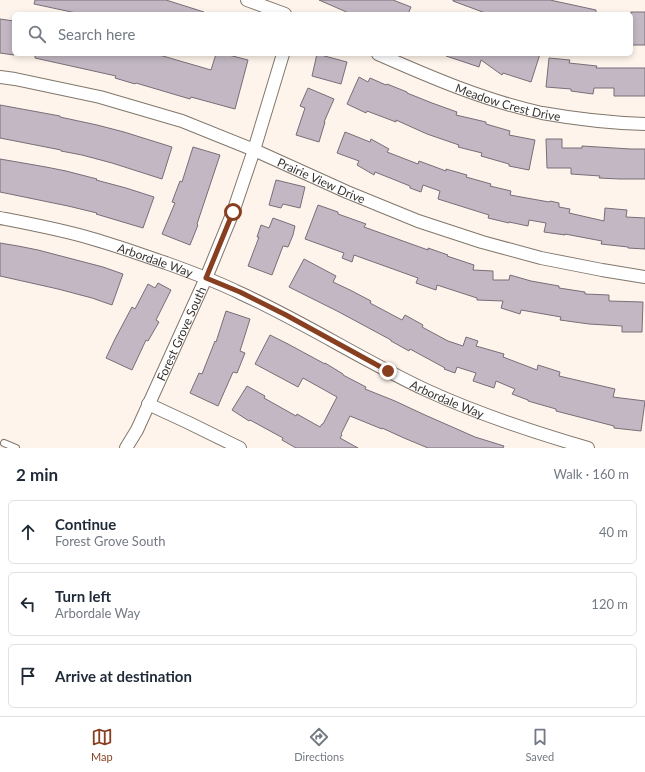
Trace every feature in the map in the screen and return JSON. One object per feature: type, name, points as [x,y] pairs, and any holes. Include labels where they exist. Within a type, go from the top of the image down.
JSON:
[{"type":"street","points":[[246,0],[279,12]]},
{"type":"street","name":"Forest Grove South","points":[[132,448],[137,430],[148,404],[206,278],[233,212],[254,150],[282,56]]},
{"type":"street","name":"Meadow Crest Drive","points":[[383,56],[455,86],[526,109],[577,119],[645,124]]},
{"type":"street","name":"Prairie View Drive","points":[[0,77],[100,97],[182,121],[254,150],[347,192],[418,221],[482,242],[541,258],[645,277]]},
{"type":"street","name":"Arbordale Way","points":[[0,218],[92,238],[206,278],[240,292],[286,315],[426,390],[516,426],[588,448]]},
{"type":"street","points":[[148,404],[240,448]]},
{"type":"street","name":"Forest Grove South","points":[[126,448],[137,430]]},
{"type":"lane","points":[[4,443],[16,448]]},
{"type":"building","points":[[35,0],[166,0],[204,12],[72,12],[34,4]]},
{"type":"building","points":[[319,0],[393,0],[411,7],[409,12],[346,12]]},
{"type":"building","points":[[550,0],[596,10],[596,12],[483,12],[453,1]]},
{"type":"building","points":[[633,12],[645,12],[645,45],[633,45]]},
{"type":"building","points":[[0,19],[12,21],[12,55],[0,53]]},
{"type":"building","points":[[35,56],[163,56],[211,70],[215,56],[233,56],[248,60],[235,109],[191,97],[190,99],[136,83],[135,84],[115,78],[116,76],[35,58]]},
{"type":"building","points":[[317,56],[324,56],[347,62],[341,84],[312,76]]},
{"type":"building","points":[[446,56],[539,56],[531,82],[503,73],[502,75],[481,60],[479,67]]},
{"type":"building","points":[[549,58],[570,60],[569,63],[597,66],[596,68],[645,68],[645,96],[614,96],[614,88],[594,88],[593,94],[571,91],[571,89],[546,87]]},
{"type":"building","points":[[359,77],[368,82],[370,78],[386,85],[387,84],[457,112],[456,115],[486,122],[486,124],[510,131],[509,135],[535,140],[529,170],[509,166],[509,164],[481,156],[482,153],[458,147],[459,145],[427,134],[396,120],[396,122],[367,111],[366,113],[347,104]]},
{"type":"building","points":[[308,88],[334,99],[324,122],[319,142],[296,135],[305,108],[300,106]]},
{"type":"building","points":[[0,105],[60,116],[97,125],[172,147],[162,179],[82,155],[0,138]]},
{"type":"building","points":[[345,132],[370,142],[371,139],[389,149],[387,152],[418,164],[419,161],[446,171],[446,169],[467,175],[466,177],[491,184],[490,186],[511,191],[510,195],[559,203],[559,207],[570,209],[569,213],[604,221],[605,208],[627,210],[626,217],[645,218],[645,249],[601,244],[602,241],[565,234],[544,232],[546,223],[529,220],[528,226],[488,218],[489,215],[438,199],[440,191],[423,185],[421,192],[375,172],[374,175],[357,165],[359,161],[337,153]]},
{"type":"building","points":[[546,139],[562,139],[562,148],[582,148],[582,146],[645,149],[645,179],[599,178],[600,176],[571,174],[571,168],[547,168]]},
{"type":"building","points":[[193,147],[220,155],[197,224],[198,225],[190,245],[162,234],[175,203],[172,202],[180,181],[182,182]]},
{"type":"building","points":[[0,159],[66,171],[154,197],[143,228],[96,214],[97,213],[0,192]]},
{"type":"building","points":[[276,180],[305,187],[300,208],[283,204],[281,208],[269,205]]},
{"type":"building","points":[[318,205],[366,224],[364,227],[474,265],[473,270],[493,271],[493,280],[509,280],[510,275],[531,281],[559,286],[559,288],[585,292],[585,294],[609,295],[609,301],[643,302],[642,332],[622,332],[622,326],[560,320],[561,317],[521,310],[520,314],[501,308],[503,301],[477,300],[477,298],[437,285],[436,290],[416,283],[418,278],[354,255],[352,262],[342,258],[344,253],[305,239]]},
{"type":"building","points":[[273,218],[295,226],[288,247],[283,246],[272,275],[248,266],[259,237],[257,237],[261,225],[269,228]]},
{"type":"building","points":[[0,243],[38,250],[103,267],[123,274],[112,305],[58,289],[0,276]]},
{"type":"building","points":[[304,259],[336,276],[333,282],[371,301],[370,303],[402,320],[405,315],[423,325],[422,327],[448,341],[463,346],[466,337],[478,341],[476,346],[504,354],[503,357],[537,370],[538,365],[560,372],[559,376],[615,389],[613,397],[645,401],[641,431],[614,428],[614,426],[556,411],[556,409],[528,401],[512,394],[515,389],[496,381],[494,388],[473,381],[476,373],[457,367],[455,373],[444,369],[445,368],[410,349],[409,351],[339,312],[289,287]]},
{"type":"building","points":[[158,283],[171,290],[156,320],[159,322],[148,341],[146,340],[132,370],[106,358],[132,307],[135,309],[148,284],[155,288]]},
{"type":"building","points":[[226,311],[250,319],[240,351],[245,353],[237,373],[233,372],[218,406],[190,393],[199,373],[202,374],[215,341],[216,342]]},
{"type":"building","points":[[270,335],[325,363],[343,375],[366,387],[365,389],[475,437],[504,446],[503,448],[428,448],[350,416],[340,438],[358,448],[296,448],[282,440],[283,438],[250,420],[249,421],[232,410],[247,386],[265,396],[264,398],[296,416],[297,414],[320,427],[337,397],[303,378],[298,387],[255,364]]},
{"type":"route","points":[[233,212],[206,278],[240,292],[286,315],[388,371]]}]
